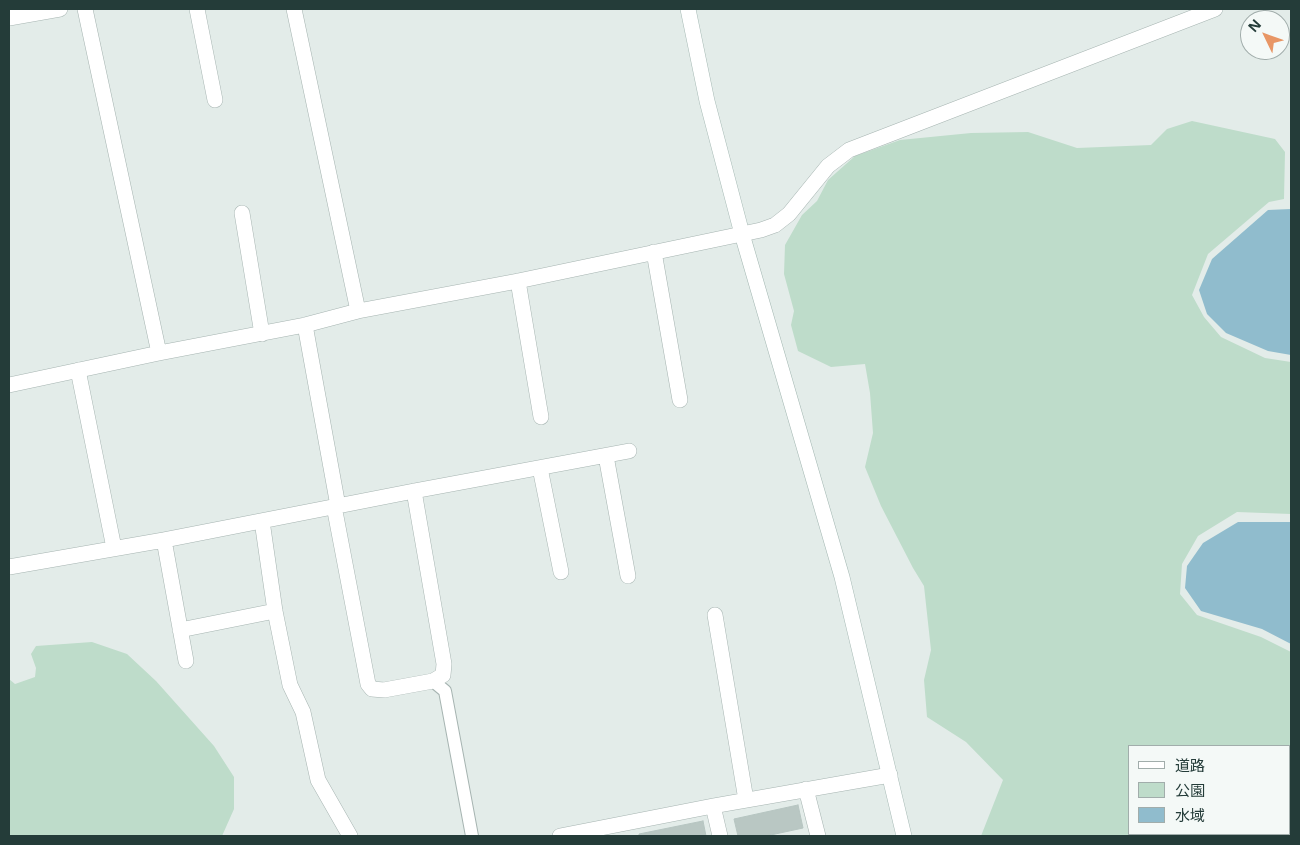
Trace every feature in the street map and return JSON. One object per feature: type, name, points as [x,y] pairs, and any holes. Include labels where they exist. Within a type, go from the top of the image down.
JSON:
[{"type":"street","points":[[9,18],[60,9]]},
{"type":"street","points":[[85,9],[159,353]]},
{"type":"street","points":[[197,9],[215,100]]},
{"type":"street","points":[[294,9],[358,311]]},
{"type":"street","points":[[688,9],[708,101],[742,234],[842,577],[904,836]]},
{"type":"street","points":[[9,382],[262,334],[358,311],[518,281],[742,234],[775,225],[789,214],[828,166],[849,150],[1215,9]]},
{"type":"street","points":[[242,213],[262,334]]},
{"type":"street","points":[[654,252],[680,400]]},
{"type":"street","points":[[518,281],[540,417]]},
{"type":"street","points":[[305,325],[368,684],[372,689],[384,690],[433,681],[443,675],[444,664],[414,490]]},
{"type":"street","points":[[78,370],[114,548]]},
{"type":"street","points":[[9,567],[164,540],[414,490],[629,451]]},
{"type":"street","points":[[606,456],[628,576]]},
{"type":"street","points":[[540,468],[561,572]]},
{"type":"street","points":[[262,521],[275,612],[290,685],[303,712],[318,780],[350,836]]},
{"type":"street","points":[[164,540],[186,661]]},
{"type":"street","points":[[180,630],[275,612]]},
{"type":"street","points":[[715,615],[746,800]]},
{"type":"street","points":[[560,836],[622,830],[713,806],[890,775]]},
{"type":"street","points":[[806,789],[818,836]]},
{"type":"street","points":[[713,806],[720,836]]},
{"type":"lane","points":[[433,681],[445,691],[472,836]]},
{"type":"green space","points":[[1192,121],[1275,139],[1285,152],[1284,199],[1269,202],[1208,254],[1192,295],[1204,317],[1221,337],[1265,358],[1291,362],[1291,514],[1237,512],[1198,536],[1182,564],[1180,594],[1197,615],[1261,637],[1291,652],[1291,836],[981,836],[1003,780],[966,742],[927,717],[924,680],[931,650],[924,586],[881,506],[865,467],[873,433],[870,393],[865,364],[831,367],[798,351],[791,325],[794,311],[784,274],[785,245],[802,215],[817,201],[828,180],[855,156],[900,140],[971,133],[1028,132],[1077,148],[1151,145],[1167,129]]},
{"type":"green space","points":[[92,642],[127,654],[156,681],[214,746],[234,777],[234,809],[222,836],[9,836],[9,679],[15,684],[35,677],[36,668],[31,654],[36,646]]},
{"type":"water","points":[[1291,209],[1291,355],[1268,351],[1226,333],[1207,314],[1199,290],[1212,259],[1268,210]]},
{"type":"water","points":[[1238,522],[1291,522],[1291,644],[1262,629],[1201,611],[1185,588],[1187,566],[1203,543]]},
{"type":"building","points":[[798,805],[803,828],[766,836],[738,836],[734,819]]},
{"type":"building","points":[[703,821],[706,836],[639,836],[639,834]]}]
